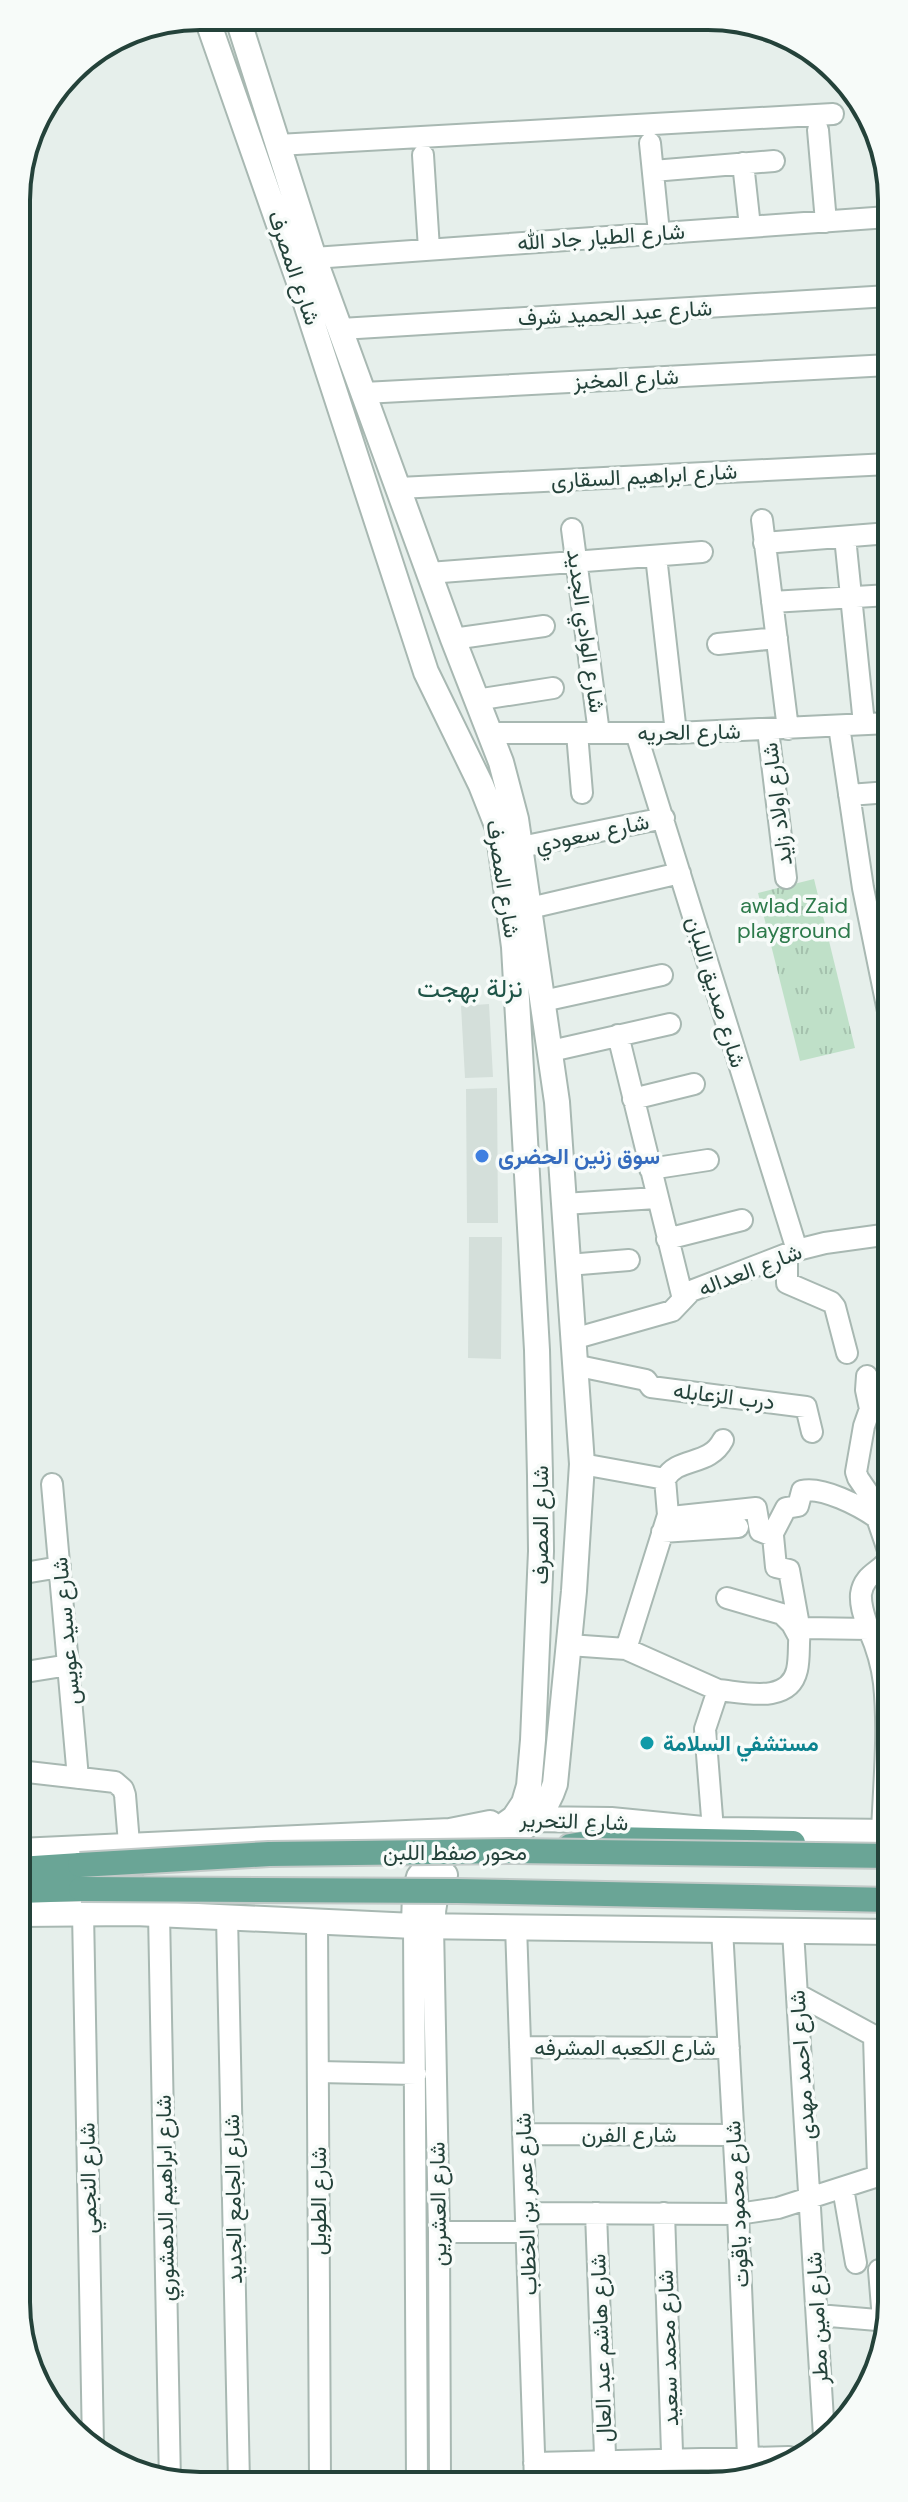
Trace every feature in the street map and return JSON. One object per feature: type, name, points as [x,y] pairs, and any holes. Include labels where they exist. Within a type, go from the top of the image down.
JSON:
[{"type":"main road","points":[[515,1851],[611,1839],[878,1836]]},
{"type":"main road","name":"محور صفط اللبن","points":[[30,1868],[269,1854],[515,1851],[878,1856]]},
{"type":"main road","name":"محور صفط اللبن","points":[[30,1891],[457,1891],[878,1900]]},
{"type":"street","name":"شارع المصرف","points":[[210,30],[298,279],[426,672],[474,770],[498,828],[514,947],[519,1015],[539,1429],[541,1551],[529,1786],[524,1819]]},
{"type":"street","points":[[214,42],[231,30]]},
{"type":"street","name":"شارع المصرف","points":[[241,30],[314,258],[501,762],[521,847],[551,1051],[582,1464],[555,1784],[548,1805],[437,1860],[425,1869],[415,1891],[423,1926]]},
{"type":"street","points":[[278,145],[833,114]]},
{"type":"street","points":[[818,130],[826,222]]},
{"type":"street","points":[[650,143],[659,233]]},
{"type":"street","points":[[423,155],[429,249]]},
{"type":"street","points":[[653,171],[774,161]]},
{"type":"street","points":[[743,163],[750,227]]},
{"type":"street","name":"شارع الطيار جاد الله","points":[[314,258],[878,218]]},
{"type":"street","name":"شارع عبد الحميد شرف","points":[[341,329],[878,297]]},
{"type":"street","name":"شارع المخبز","points":[[364,393],[878,366]]},
{"type":"street","name":"شارع ابراهيم السقارى","points":[[399,488],[878,465]]},
{"type":"street","name":"شارع اولاد زايد","points":[[762,520],[777,638],[778,729],[786,878]]},
{"type":"street","points":[[383,538],[413,527]]},
{"type":"street","name":"شارع الوادي الجديد","points":[[572,529],[599,733]]},
{"type":"street","points":[[764,543],[878,534]]},
{"type":"street","points":[[845,537],[864,724]]},
{"type":"street","points":[[429,573],[702,552]]},
{"type":"street","points":[[656,556],[676,733]]},
{"type":"street","points":[[772,602],[878,596]]},
{"type":"street","points":[[453,639],[544,626]]},
{"type":"street","points":[[718,644],[777,638]]},
{"type":"street","points":[[476,700],[553,688]]},
{"type":"street","name":"شارع الحريه","points":[[489,733],[676,733],[878,723]]},
{"type":"street","points":[[839,726],[863,888],[878,962]]},
{"type":"street","points":[[577,733],[582,793]]},
{"type":"street","name":"شارع صديق اللبان","points":[[636,733],[792,1253],[787,1283],[831,1302],[847,1353]]},
{"type":"street","points":[[474,770],[501,762]]},
{"type":"street","points":[[849,795],[878,793]]},
{"type":"street","name":"شارع سعودي","points":[[521,847],[664,818]]},
{"type":"street","points":[[530,908],[680,873]]},
{"type":"street","points":[[543,1001],[662,975]]},
{"type":"street","points":[[551,1051],[670,1024]]},
{"type":"street","points":[[618,1035],[683,1299]]},
{"type":"street","points":[[633,1099],[694,1084]]},
{"type":"street","points":[[650,1169],[708,1160]]},
{"type":"street","points":[[564,1204],[656,1198]]},
{"type":"street","points":[[667,1239],[742,1220]]},
{"type":"street","name":"شارع العداله","points":[[573,1339],[672,1311],[691,1291],[792,1253],[825,1243],[878,1236]]},
{"type":"street","points":[[568,1265],[629,1260]]},
{"type":"street","name":"درب الزعابله","points":[[574,1365],[646,1380],[651,1387],[806,1407],[812,1432]]},
{"type":"street","points":[[867,1376],[870,1409],[856,1472],[875,1503],[878,1521]]},
{"type":"street","points":[[626,1649],[665,1524],[665,1479],[675,1468],[713,1455],[723,1440]]},
{"type":"street","points":[[582,1464],[665,1479]]},
{"type":"street","name":"شارع سيد عويس","points":[[52,1484],[78,1778]]},
{"type":"street","points":[[569,1645],[626,1649],[718,1690],[773,1694],[789,1686],[797,1672],[800,1634],[789,1570],[776,1567],[772,1535],[786,1508],[798,1506],[802,1491],[808,1489],[831,1495],[877,1518]]},
{"type":"street","points":[[665,1524],[671,1517],[756,1508],[760,1531],[772,1535]]},
{"type":"street","points":[[665,1524],[738,1527]]},
{"type":"street","points":[[30,1572],[60,1567]]},
{"type":"street","points":[[878,1569],[861,1591],[861,1604],[878,1656]]},
{"type":"street","points":[[727,1598],[782,1614],[800,1634]]},
{"type":"street","points":[[800,1634],[808,1627],[869,1629]]},
{"type":"street","points":[[30,1671],[69,1665]]},
{"type":"street","points":[[536,1673],[566,1673]]},
{"type":"street","points":[[713,1830],[705,1729],[718,1690]]},
{"type":"street","points":[[30,1772],[78,1778]]},
{"type":"street","name":"شارع ابراهيم الدهشوري","points":[[78,1778],[115,1782],[123,1789],[129,1844],[147,1913],[169,2469]]},
{"type":"street","name":"شارع التحرير","points":[[30,1850],[450,1831],[524,1819],[611,1820],[713,1830],[878,1836]]},
{"type":"street","name":"شارع النجمي","points":[[83,1912],[93,2434]]},
{"type":"street","points":[[30,1914],[147,1913],[423,1926],[878,1932]]},
{"type":"street","name":"شارع الجامع الجديد","points":[[227,1916],[239,2472]]},
{"type":"street","name":"شارع الطويل","points":[[317,1920],[320,2472]]},
{"type":"street","name":"شارع العشرين","points":[[417,2472],[416,2074],[423,1926]]},
{"type":"street","name":"شارع العشرين","points":[[423,1926],[439,2232],[440,2472]]},
{"type":"street","name":"شارع عمر بن الخطاب","points":[[516,1926],[534,2472]]},
{"type":"street","name":"شارع محمود ياقوت","points":[[722,1929],[748,2467]]},
{"type":"street","name":"شارع احمد مهدى","points":[[793,1931],[810,2199]]},
{"type":"street","points":[[797,1994],[878,2038]]},
{"type":"street","name":"شارع الكعبه المشرفه","points":[[520,2047],[729,2048]]},
{"type":"street","points":[[318,2072],[416,2074]]},
{"type":"street","name":"شارع الفرن","points":[[524,2134],[733,2135]]},
{"type":"street","points":[[439,2232],[596,2213],[738,2214],[778,2208],[878,2178]]},
{"type":"street","points":[[843,2188],[856,2263]]},
{"type":"street","name":"شارع امين مطر","points":[[810,2199],[824,2426]]},
{"type":"street","name":"شارع هاشم عبد العال","points":[[596,2213],[606,2472]]},
{"type":"street","name":"شارع محمد سعيد","points":[[664,2213],[673,2472]]},
{"type":"street","points":[[818,2315],[877,2321]]},
{"type":"street","points":[[534,2472],[605,2461],[776,2457]]},
{"type":"shaded area","points":[[489,1004],[493,1077],[465,1078],[461,1006]]},
{"type":"shaded area","name":"سوق زنين الحضرى","points":[[497,1088],[498,1223],[467,1223],[466,1089]]},
{"type":"shaded area","points":[[469,1237],[502,1237],[501,1359],[468,1358]]},
{"type":"green space","name":"awlad Zaid playground","points":[[814,879],[855,1048],[800,1061],[758,893]]},
{"type":"place","name":"سوق زنين الحضرى","points":[[482,1156]]},
{"type":"place","name":"مستشفي السلامة","points":[[647,1743]]},
{"type":"district","name":"نزلة بهجت","points":[[470,988]]}]
